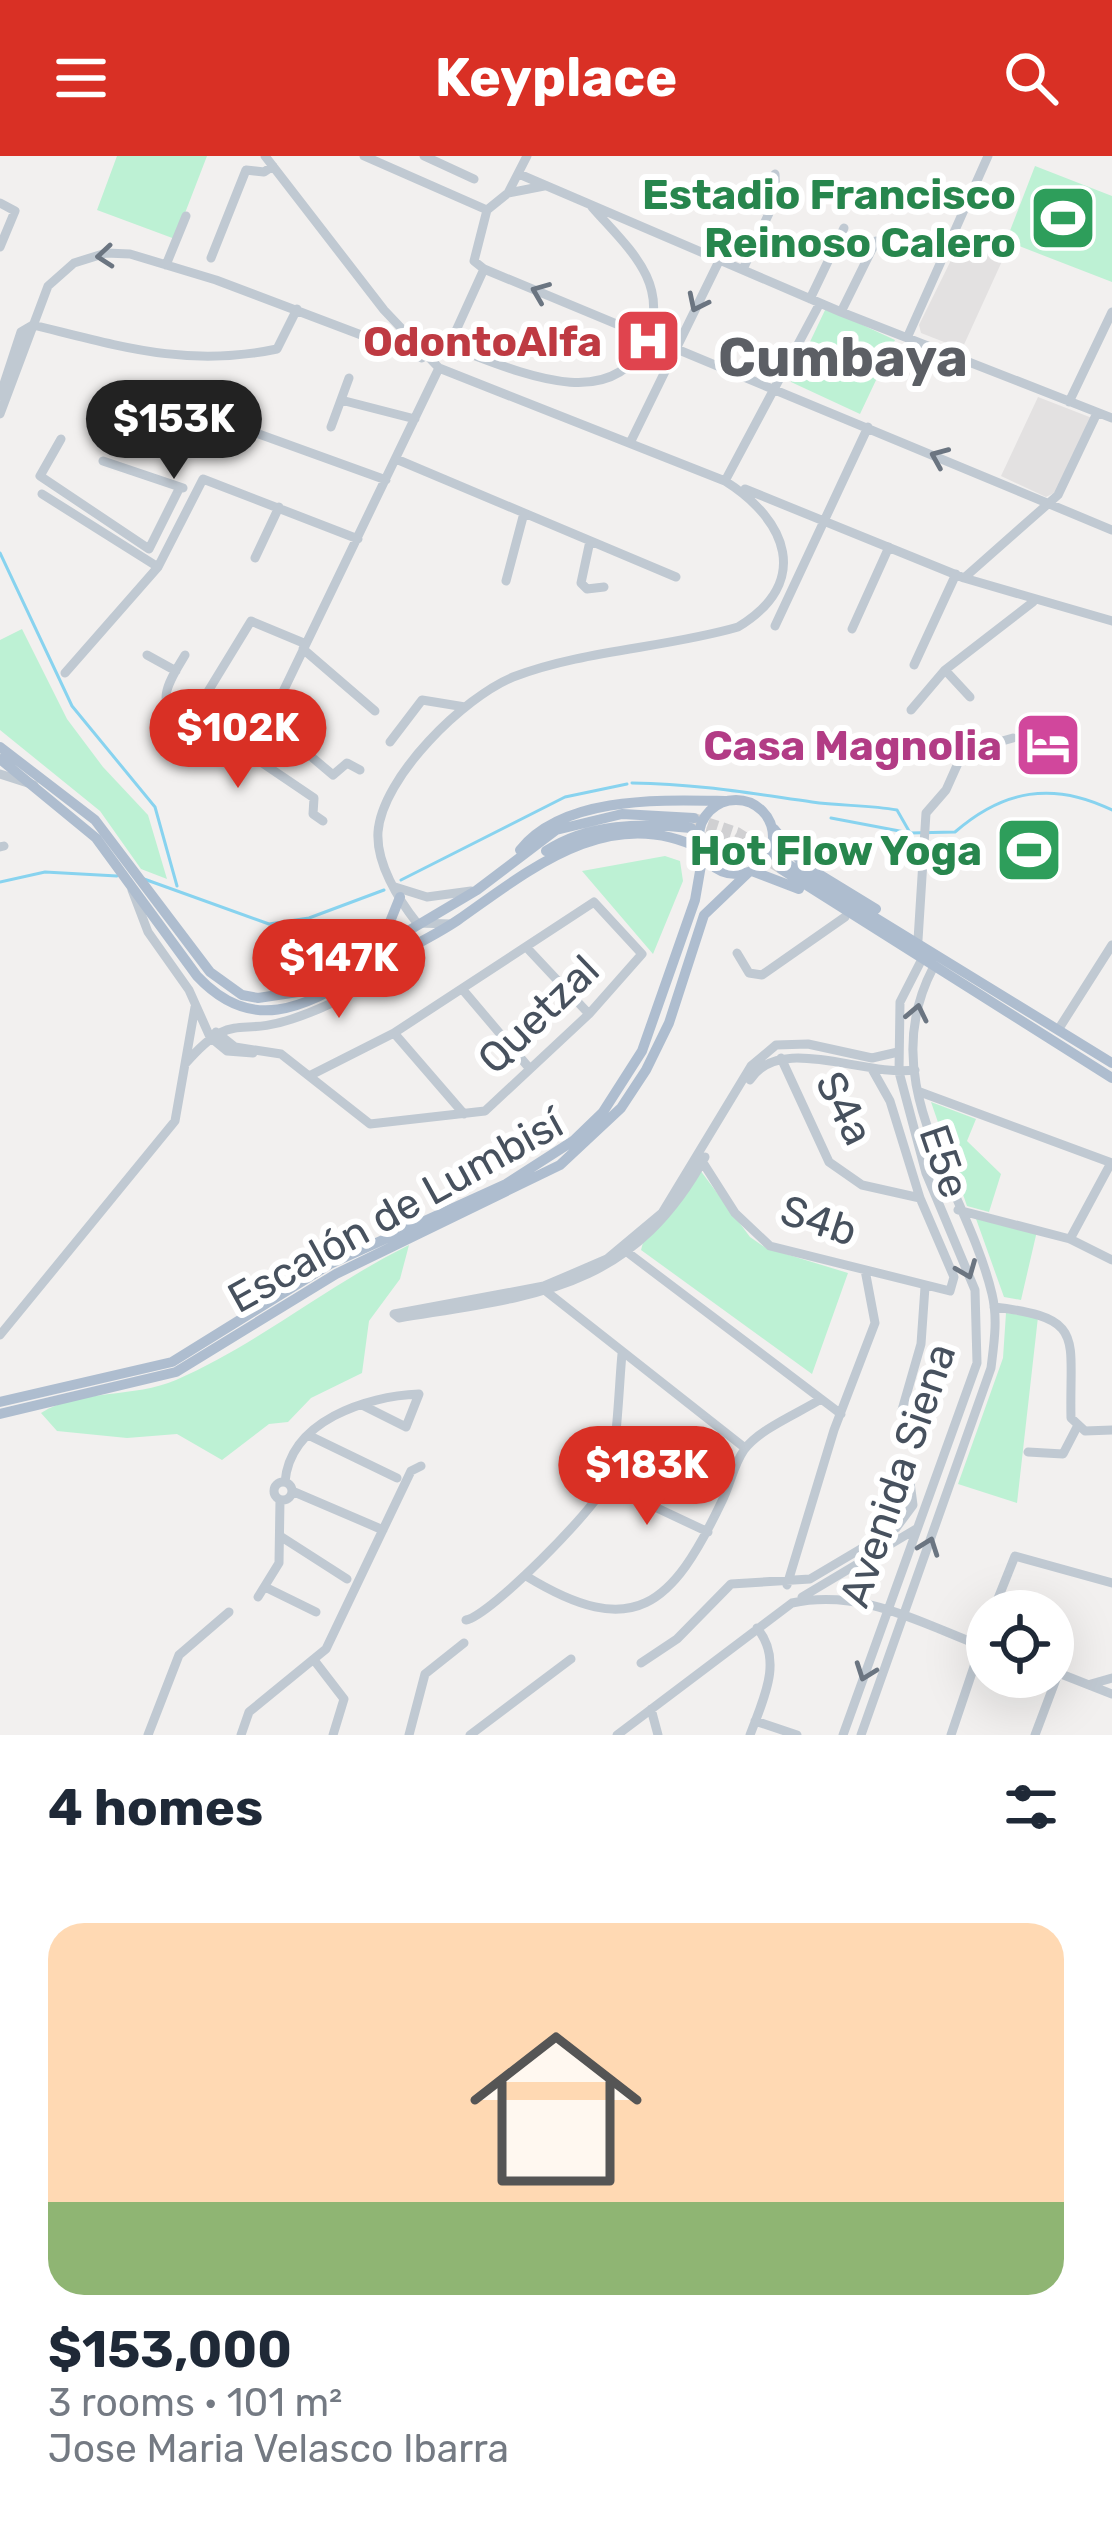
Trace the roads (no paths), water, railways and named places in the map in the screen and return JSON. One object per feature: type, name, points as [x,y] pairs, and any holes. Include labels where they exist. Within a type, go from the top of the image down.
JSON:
[{"type":"main road","points":[[0,747],[95,820],[196,976],[214,994],[243,1009],[303,1005],[453,923],[549,855],[599,840],[664,836],[702,851],[728,873],[750,871],[792,885],[1112,1063]]},
{"type":"main road","points":[[0,760],[37,785],[96,838],[209,972],[242,995],[298,992],[477,890],[556,830],[581,821],[636,814],[692,823],[621,826],[583,834],[549,848],[521,874]]},
{"type":"main road","points":[[510,862],[541,830],[578,813],[727,801],[754,805],[804,865],[918,940],[928,962]]},
{"type":"main road","points":[[702,851],[701,825],[727,801]]},
{"type":"main road","points":[[750,871],[772,847],[772,826]]},
{"type":"main road","name":"Escalón de Lumbisí","points":[[0,1402],[172,1362],[330,1264],[506,1184],[573,1142],[603,1112],[643,1051],[695,900],[702,851]]},
{"type":"main road","points":[[928,962],[784,866],[1112,1078]]},
{"type":"main road","name":"Escalón de Lumbisí","points":[[0,1414],[176,1372],[336,1274],[560,1165],[621,1108],[646,1070],[669,1023],[704,915],[750,871]]},
{"type":"main road","points":[[380,946],[396,889]]},
{"type":"street","points":[[265,156],[384,310],[439,368],[960,576],[1033,602],[1112,621]]},
{"type":"street","points":[[364,156],[384,160],[488,210]]},
{"type":"street","points":[[424,156],[474,179]]},
{"type":"street","points":[[527,156],[508,193],[488,210],[474,262],[484,269],[1112,530]]},
{"type":"street","points":[[908,338],[988,156]]},
{"type":"street","points":[[211,258],[246,170],[262,172],[273,166]]},
{"type":"street","points":[[519,174],[721,256],[841,312],[1112,418]]},
{"type":"street","points":[[745,267],[776,198],[775,174]]},
{"type":"street","points":[[508,193],[553,188]]},
{"type":"street","points":[[0,202],[15,211],[0,247]]},
{"type":"street","points":[[375,336],[426,338],[539,377],[578,382],[626,367],[648,336],[654,298],[647,273],[589,203]]},
{"type":"street","points":[[166,265],[186,216]]},
{"type":"street","points":[[727,482],[815,301],[844,229]]},
{"type":"street","points":[[841,312],[876,242]]},
{"type":"street","points":[[0,414],[48,286],[65,268],[95,255],[130,254],[166,265],[375,336],[427,359]]},
{"type":"street","points":[[629,442],[721,256]]},
{"type":"street","points":[[449,346],[484,269]]},
{"type":"street","points":[[0,396],[21,332],[33,326],[154,356],[187,357],[277,349],[297,309]]},
{"type":"street","points":[[375,336],[385,325],[384,310]]},
{"type":"street","points":[[1069,402],[1112,312]]},
{"type":"street","points":[[210,754],[242,769],[252,756],[439,368]]},
{"type":"street","points":[[331,428],[350,378]]},
{"type":"street","points":[[341,400],[415,419]]},
{"type":"street","points":[[914,665],[960,576],[1058,495],[1097,413]]},
{"type":"street","points":[[206,415],[386,480]]},
{"type":"street","points":[[775,626],[868,427]]},
{"type":"street","points":[[61,439],[40,476],[149,549],[180,487]]},
{"type":"street","points":[[396,459],[676,577]]},
{"type":"street","points":[[104,460],[194,492]]},
{"type":"street","points":[[65,673],[158,567],[194,492],[209,478],[358,538]]},
{"type":"street","points":[[453,923],[417,923],[396,889],[386,871],[378,831],[386,804],[435,734],[465,707],[519,675],[717,633],[758,615],[778,588],[780,535],[761,507],[727,482]]},
{"type":"street","points":[[41,494],[158,567]]},
{"type":"street","points":[[256,558],[279,507]]},
{"type":"street","points":[[506,581],[524,513]]},
{"type":"street","points":[[590,541],[581,583],[587,589],[604,587]]},
{"type":"street","points":[[852,628],[890,547]]},
{"type":"street","points":[[910,710],[945,670],[1033,602]]},
{"type":"street","points":[[185,656],[164,699],[177,720],[193,716],[250,621],[304,646],[375,711]]},
{"type":"street","points":[[148,655],[176,671]]},
{"type":"street","points":[[945,670],[970,697]]},
{"type":"street","points":[[390,742],[422,700],[465,707]]},
{"type":"street","points":[[269,721],[333,775],[346,764],[360,770]]},
{"type":"street","points":[[918,940],[926,812],[946,790],[963,752],[1013,738]]},
{"type":"street","points":[[252,756],[314,798],[313,814],[323,821]]},
{"type":"street","points":[[0,774],[37,785]]},
{"type":"street","points":[[131,878],[148,932],[189,990],[213,1035]]},
{"type":"street","points":[[396,889],[427,898],[477,890]]},
{"type":"street","name":"Quetzal","points":[[213,1035],[237,1054],[281,1054],[370,1124],[485,1111],[589,1014],[641,955],[594,902],[528,949]]},
{"type":"street","points":[[737,953],[749,973],[762,975],[844,917]]},
{"type":"street","points":[[185,1064],[213,1035],[296,1018],[395,964],[416,942]]},
{"type":"street","points":[[1058,1030],[1112,945]]},
{"type":"street","points":[[310,1075],[394,1033],[528,949],[589,1014]]},
{"type":"street","name":"Avenida Siena","points":[[861,1735],[991,1368],[994,1307],[915,1070],[912,1047],[917,1002],[928,962]]},
{"type":"street","name":"Avenida Siena","points":[[843,1735],[977,1363],[980,1313],[899,1072],[900,1002],[928,962]]},
{"type":"street","points":[[463,990],[530,1069]]},
{"type":"street","points":[[0,1335],[171,1128],[182,1105],[194,1007]]},
{"type":"street","points":[[394,1033],[464,1114]]},
{"type":"street","points":[[701,1158],[751,1066],[776,1045],[790,1042],[872,1058],[912,1047]]},
{"type":"street","name":"S4a","points":[[785,1058],[790,1042]]},
{"type":"street","name":"S4a","points":[[776,1045],[829,1162],[862,1185],[920,1198]]},
{"type":"street","points":[[745,1448],[546,1290],[394,1315],[546,1290],[626,1251],[662,1213],[755,1071],[785,1058],[873,1073],[915,1070]]},
{"type":"street","name":"E5e","points":[[872,1058],[873,1073],[890,1101],[920,1198],[956,1286]]},
{"type":"street","points":[[902,1090],[920,1092],[1112,1163],[1070,1239]]},
{"type":"street","name":"S4b","points":[[701,1158],[735,1213],[770,1246],[926,1287],[947,1291],[956,1286]]},
{"type":"street","points":[[958,1210],[1070,1239],[1112,1260]]},
{"type":"street","points":[[626,1251],[841,1414]]},
{"type":"street","points":[[787,1585],[875,1323],[865,1270]]},
{"type":"street","points":[[902,1410],[921,1344],[926,1287]]},
{"type":"street","points":[[994,1307],[1040,1312],[1063,1324],[1069,1340],[1071,1418],[1077,1427],[1092,1433],[1112,1430]]},
{"type":"street","points":[[466,1620],[482,1616],[526,1576],[606,1484],[622,1354]]},
{"type":"street","points":[[316,1612],[261,1592],[279,1563],[286,1465],[321,1422],[386,1395],[418,1394],[406,1427],[364,1406]]},
{"type":"street","points":[[526,1576],[586,1609],[630,1608],[671,1585],[707,1532],[745,1448],[821,1399]]},
{"type":"street","points":[[1028,1452],[1064,1454],[1077,1427]]},
{"type":"street","points":[[308,1435],[397,1478]]},
{"type":"street","points":[[242,1735],[250,1712],[326,1649],[380,1529],[411,1471],[421,1466]]},
{"type":"street","points":[[641,1663],[677,1639],[731,1584],[746,1580],[787,1585],[810,1579],[900,1524],[913,1505],[910,1482]]},
{"type":"street","points":[[606,1484],[707,1532]]},
{"type":"street","points":[[288,1487],[380,1529]]},
{"type":"street","points":[[617,1735],[757,1628],[916,1529]]},
{"type":"street","points":[[280,1535],[346,1579]]},
{"type":"street","points":[[1002,1590],[1016,1556],[1112,1582]]},
{"type":"street","points":[[792,1604],[838,1598],[904,1615],[966,1640]]},
{"type":"street","points":[[148,1735],[179,1654],[229,1612]]},
{"type":"street","points":[[751,1735],[772,1667],[766,1640],[757,1628]]},
{"type":"street","points":[[409,1735],[425,1674],[464,1642]]},
{"type":"street","points":[[470,1735],[571,1659]]},
{"type":"street","points":[[314,1660],[344,1699],[333,1735]]},
{"type":"street","points":[[1074,1678],[1112,1694]]},
{"type":"street","points":[[1091,1684],[1112,1678]]},
{"type":"street","points":[[951,1735],[966,1695]]},
{"type":"street","points":[[1035,1735],[1047,1698]]},
{"type":"street","points":[[651,1709],[658,1735]]},
{"type":"street","points":[[755,1721],[797,1735]]},
{"type":"waterway","points":[[0,553],[72,706],[155,807],[177,886]]},
{"type":"waterway","points":[[632,783],[897,810],[909,831]]},
{"type":"waterway","points":[[401,880],[565,797],[627,784]]},
{"type":"waterway","points":[[831,818],[910,833],[955,832],[1010,799],[1049,793],[1112,810]]},
{"type":"waterway","points":[[0,882],[45,872],[117,876]]},
{"type":"waterway","points":[[144,879],[269,924],[309,918],[384,890]]},
{"type":"tunnel","points":[[694,818],[737,832],[786,863]]},
{"type":"tunnel","points":[[691,828],[732,839],[781,869]]},
{"type":"place","name":"Estadio Francisco Reinoso Calero","points":[[1063,218]]},
{"type":"place","name":"OdontoAlfa","points":[[648,341]]},
{"type":"place","name":"Casa Magnolia","points":[[1048,745]]},
{"type":"place","name":"Hot Flow Yoga","points":[[1029,850]]},
{"type":"district","name":"Cumbaya","points":[[843,357]]}]
